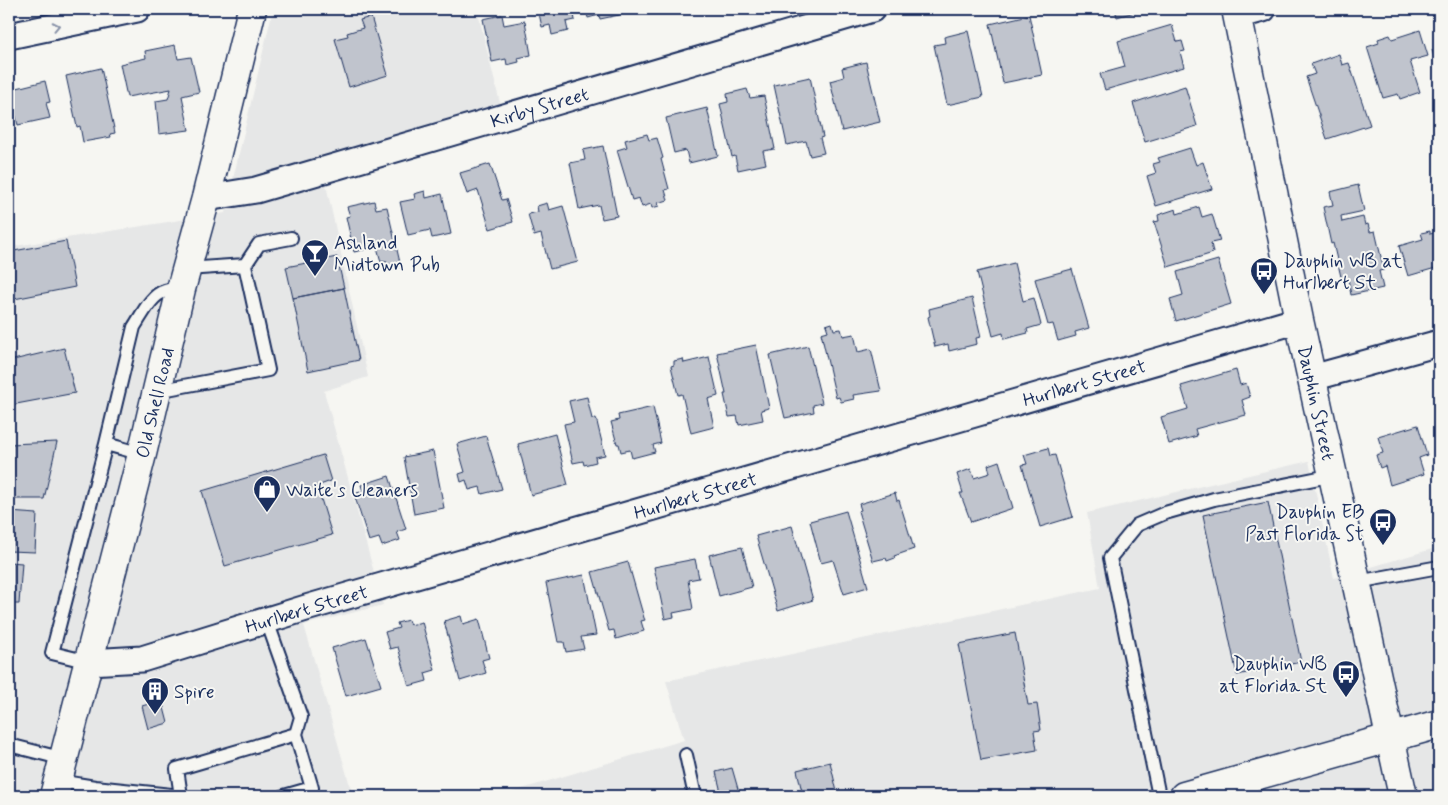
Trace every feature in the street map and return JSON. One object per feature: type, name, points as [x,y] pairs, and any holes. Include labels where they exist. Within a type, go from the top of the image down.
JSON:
[{"type":"street","points":[[9,36],[137,9]]},
{"type":"street","name":"Old Shell Road","points":[[59,779],[252,9]]},
{"type":"street","name":"Kirby Street","points":[[206,198],[256,190],[872,9]]},
{"type":"street","name":"Dauphin Street","points":[[1245,11],[1299,320],[1403,796]]},
{"type":"street","name":"Hurlbert Street","points":[[89,662],[142,659],[266,621],[1299,320]]},
{"type":"street","points":[[1312,378],[1439,343]]},
{"type":"street","points":[[1184,796],[1439,724]]},
{"type":"lane","points":[[89,662],[52,653],[134,327],[154,299],[184,279],[245,265],[259,244],[291,238]]},
{"type":"lane","points":[[157,391],[268,370],[245,265]]},
{"type":"lane","points":[[106,444],[142,454]]},
{"type":"lane","points":[[1159,796],[1110,558],[1137,525],[1164,513],[1214,499],[1334,475]]},
{"type":"lane","points":[[1357,582],[1439,567]]},
{"type":"lane","points":[[266,621],[301,717],[296,734],[312,788],[284,796]]},
{"type":"lane","points":[[9,745],[59,779],[95,787],[181,796],[177,769],[296,734]]},
{"type":"lane","points":[[686,755],[695,796]]},
{"type":"shaded area","points":[[273,9],[477,9],[500,103],[320,157],[368,377],[324,391],[383,605],[304,625],[353,796],[9,796],[9,247],[225,213]]},
{"type":"shaded area","points":[[1309,461],[1334,578],[1439,547],[1439,796],[499,796],[684,740],[666,681],[1100,588],[1087,513]]},
{"type":"building","points":[[538,9],[573,9],[575,20],[566,22],[568,31],[552,35],[550,25],[542,27]]},
{"type":"building","points":[[586,9],[626,9],[618,10],[619,15],[600,19],[599,15],[588,18]]},
{"type":"building","points":[[1115,9],[1145,9],[1117,17]]},
{"type":"building","points":[[502,15],[504,25],[525,21],[531,55],[518,58],[519,62],[507,65],[506,59],[492,62],[483,19]]},
{"type":"building","points":[[1029,15],[1042,75],[1003,83],[990,24]]},
{"type":"building","points":[[371,17],[388,75],[349,87],[335,39],[348,36],[347,33],[363,28],[360,20]]},
{"type":"building","points":[[1172,25],[1177,42],[1182,41],[1185,51],[1180,52],[1184,67],[1105,90],[1100,74],[1125,67],[1118,41]]},
{"type":"building","points":[[1420,30],[1428,56],[1410,61],[1420,92],[1400,99],[1398,94],[1383,98],[1367,47],[1379,43],[1378,39],[1390,35],[1392,39]]},
{"type":"building","points":[[968,31],[983,97],[947,105],[934,45],[945,43],[944,37]]},
{"type":"building","points":[[175,45],[178,59],[191,57],[199,92],[182,96],[189,130],[159,134],[156,101],[168,99],[171,89],[127,97],[120,64],[146,58],[145,51]]},
{"type":"building","points":[[1439,48],[1439,74],[1432,50]]},
{"type":"building","points":[[1339,54],[1342,65],[1349,63],[1370,125],[1327,139],[1306,77],[1315,74],[1311,64]]},
{"type":"building","points":[[866,62],[880,122],[842,131],[830,81],[844,77],[842,68]]},
{"type":"building","points":[[101,68],[115,133],[110,134],[111,137],[83,142],[80,126],[77,127],[66,76]]},
{"type":"building","points":[[810,77],[823,137],[820,138],[824,153],[810,156],[806,141],[787,145],[774,85]]},
{"type":"building","points":[[45,81],[50,102],[46,103],[50,118],[18,125],[9,90]]},
{"type":"building","points":[[1185,86],[1197,126],[1145,142],[1133,103]]},
{"type":"building","points":[[747,89],[750,98],[764,96],[775,149],[763,151],[766,164],[738,170],[735,156],[732,157],[720,104],[728,102],[727,94]]},
{"type":"building","points":[[707,108],[718,156],[689,163],[686,150],[674,153],[666,118]]},
{"type":"building","points":[[647,134],[649,140],[657,138],[669,189],[665,190],[668,200],[658,203],[659,206],[652,208],[651,204],[642,207],[639,198],[632,200],[617,150],[627,147],[625,140]]},
{"type":"building","points":[[603,146],[617,216],[602,219],[599,205],[579,209],[570,163],[585,160],[583,150]]},
{"type":"building","points":[[1190,148],[1196,165],[1203,162],[1212,189],[1156,206],[1147,176],[1156,173],[1153,164],[1160,162],[1158,158]]},
{"type":"building","points":[[490,164],[502,200],[506,199],[513,222],[490,229],[478,190],[467,194],[460,173]]},
{"type":"building","points":[[1358,185],[1364,211],[1341,216],[1342,222],[1363,217],[1365,225],[1368,224],[1370,232],[1375,231],[1384,270],[1379,271],[1383,288],[1351,295],[1348,279],[1342,281],[1323,207],[1333,205],[1330,192]]},
{"type":"building","points":[[425,191],[426,198],[442,194],[451,234],[432,238],[430,230],[408,235],[400,202],[415,199],[414,194]]},
{"type":"building","points":[[374,201],[376,209],[387,207],[401,267],[388,270],[386,261],[381,262],[377,247],[354,252],[346,217],[350,216],[347,207]]},
{"type":"building","points":[[547,203],[549,210],[563,206],[578,262],[550,269],[541,234],[534,236],[528,214],[538,212],[537,206]]},
{"type":"building","points":[[1199,207],[1202,217],[1212,214],[1220,241],[1211,243],[1213,253],[1168,267],[1154,222],[1159,221],[1158,215],[1176,209],[1177,214]]},
{"type":"building","points":[[1430,231],[1430,234],[1439,232],[1439,267],[1408,276],[1399,246],[1423,239],[1421,233]]},
{"type":"building","points":[[66,241],[75,287],[9,300],[9,252]]},
{"type":"building","name":"Ashland Midtown Pub","points":[[337,257],[344,288],[293,298],[286,267]]},
{"type":"building","points":[[1218,260],[1231,304],[1176,321],[1170,299],[1183,295],[1177,272]]},
{"type":"building","points":[[1014,263],[1023,301],[1034,298],[1041,325],[1027,329],[1028,333],[1004,339],[1003,333],[993,336],[977,272]]},
{"type":"building","points":[[1072,269],[1089,328],[1075,332],[1076,336],[1058,341],[1053,324],[1048,325],[1035,279]]},
{"type":"building","points":[[344,288],[359,360],[308,371],[293,298]]},
{"type":"building","points":[[972,298],[981,337],[976,338],[977,344],[949,351],[948,344],[935,347],[928,317],[930,316],[929,309]]},
{"type":"building","points":[[832,323],[834,330],[841,329],[843,336],[854,334],[858,352],[871,349],[881,391],[853,395],[854,399],[841,402],[839,397],[836,398],[821,333],[828,331],[826,325]]},
{"type":"building","points":[[756,345],[769,408],[761,410],[763,420],[739,425],[737,416],[729,417],[717,353]]},
{"type":"building","points":[[808,346],[822,403],[813,405],[814,412],[785,418],[770,355]]},
{"type":"building","points":[[64,348],[75,393],[11,405],[9,396],[9,361]]},
{"type":"building","points":[[709,357],[718,396],[708,399],[714,427],[691,433],[682,394],[678,395],[671,366],[674,365],[674,361],[683,359],[684,363]]},
{"type":"building","points":[[1236,370],[1240,385],[1246,383],[1250,397],[1242,400],[1246,415],[1195,429],[1197,436],[1169,444],[1161,417],[1188,409],[1181,386]]},
{"type":"building","points":[[587,397],[592,419],[596,418],[605,455],[595,457],[596,462],[584,465],[583,461],[573,463],[564,424],[574,422],[569,401]]},
{"type":"building","points":[[653,407],[661,443],[653,445],[655,452],[632,458],[630,450],[621,452],[611,422],[619,420],[618,415]]},
{"type":"building","points":[[1418,425],[1427,455],[1419,458],[1424,474],[1390,485],[1385,466],[1380,468],[1376,455],[1383,453],[1378,437]]},
{"type":"building","points":[[555,434],[568,485],[531,495],[518,444]]},
{"type":"building","points":[[486,436],[502,489],[482,494],[480,487],[469,490],[466,480],[461,482],[459,474],[465,472],[457,444]]},
{"type":"building","points":[[57,442],[44,499],[9,499],[9,444]]},
{"type":"building","points":[[1048,448],[1050,456],[1055,455],[1073,517],[1040,527],[1022,465],[1027,464],[1024,455]]},
{"type":"building","points":[[433,451],[444,508],[414,514],[404,457]]},
{"type":"building","name":"Waite's Cleaners","points":[[323,455],[331,481],[317,486],[332,535],[225,566],[202,491]]},
{"type":"building","points":[[999,461],[1013,508],[971,522],[960,493],[963,493],[957,474],[971,469],[974,478],[990,473],[988,465]]},
{"type":"building","points":[[389,476],[406,529],[397,532],[400,540],[382,546],[379,538],[369,541],[354,494],[363,491],[361,485]]},
{"type":"building","points":[[895,493],[897,501],[899,500],[914,549],[894,556],[895,558],[887,561],[886,558],[873,561],[858,511],[861,510],[859,504]]},
{"type":"building","points":[[1268,502],[1301,662],[1237,675],[1203,515]]},
{"type":"building","points":[[846,511],[868,587],[844,594],[833,560],[821,563],[810,521]]},
{"type":"building","points":[[9,512],[37,514],[35,552],[9,551]]},
{"type":"building","points":[[792,526],[813,600],[778,611],[756,536]]},
{"type":"building","points":[[742,547],[752,587],[719,596],[709,555]]},
{"type":"building","points":[[695,559],[699,578],[688,580],[693,609],[673,613],[674,617],[665,619],[654,567]]},
{"type":"building","points":[[9,562],[22,563],[19,604],[9,604]]},
{"type":"building","points":[[628,562],[645,620],[641,621],[644,631],[616,639],[614,630],[609,631],[592,572]]},
{"type":"building","points":[[584,575],[596,635],[581,637],[584,649],[566,652],[564,642],[558,642],[546,583]]},
{"type":"building","points":[[461,616],[463,624],[479,619],[489,658],[482,660],[486,673],[460,681],[444,621]]},
{"type":"building","points":[[408,620],[410,625],[422,622],[435,670],[425,673],[427,681],[409,686],[398,647],[390,649],[385,632],[399,628],[397,623]]},
{"type":"building","points":[[1015,633],[1028,705],[1037,704],[1041,730],[1034,731],[1037,750],[981,760],[959,644]]},
{"type":"building","points":[[366,638],[381,686],[346,696],[332,648]]},
{"type":"building","name":"Spire","points":[[162,700],[168,723],[148,729],[142,706]]},
{"type":"building","points":[[830,762],[838,796],[803,796],[797,770]]},
{"type":"building","points":[[732,768],[740,796],[705,796],[721,792],[716,772]]},
{"type":"place","name":"Ashland Midtown Pub","points":[[315,277]]},
{"type":"place","name":"Dauphin WB at Hurlbert St","points":[[1264,295]]},
{"type":"place","name":"Waite's Cleaners","points":[[267,513]]},
{"type":"place","name":"Dauphin EB Past Florida St","points":[[1383,546]]},
{"type":"place","name":"Dauphin WB at Florida St","points":[[1346,698]]},
{"type":"place","name":"Spire","points":[[155,715]]}]
